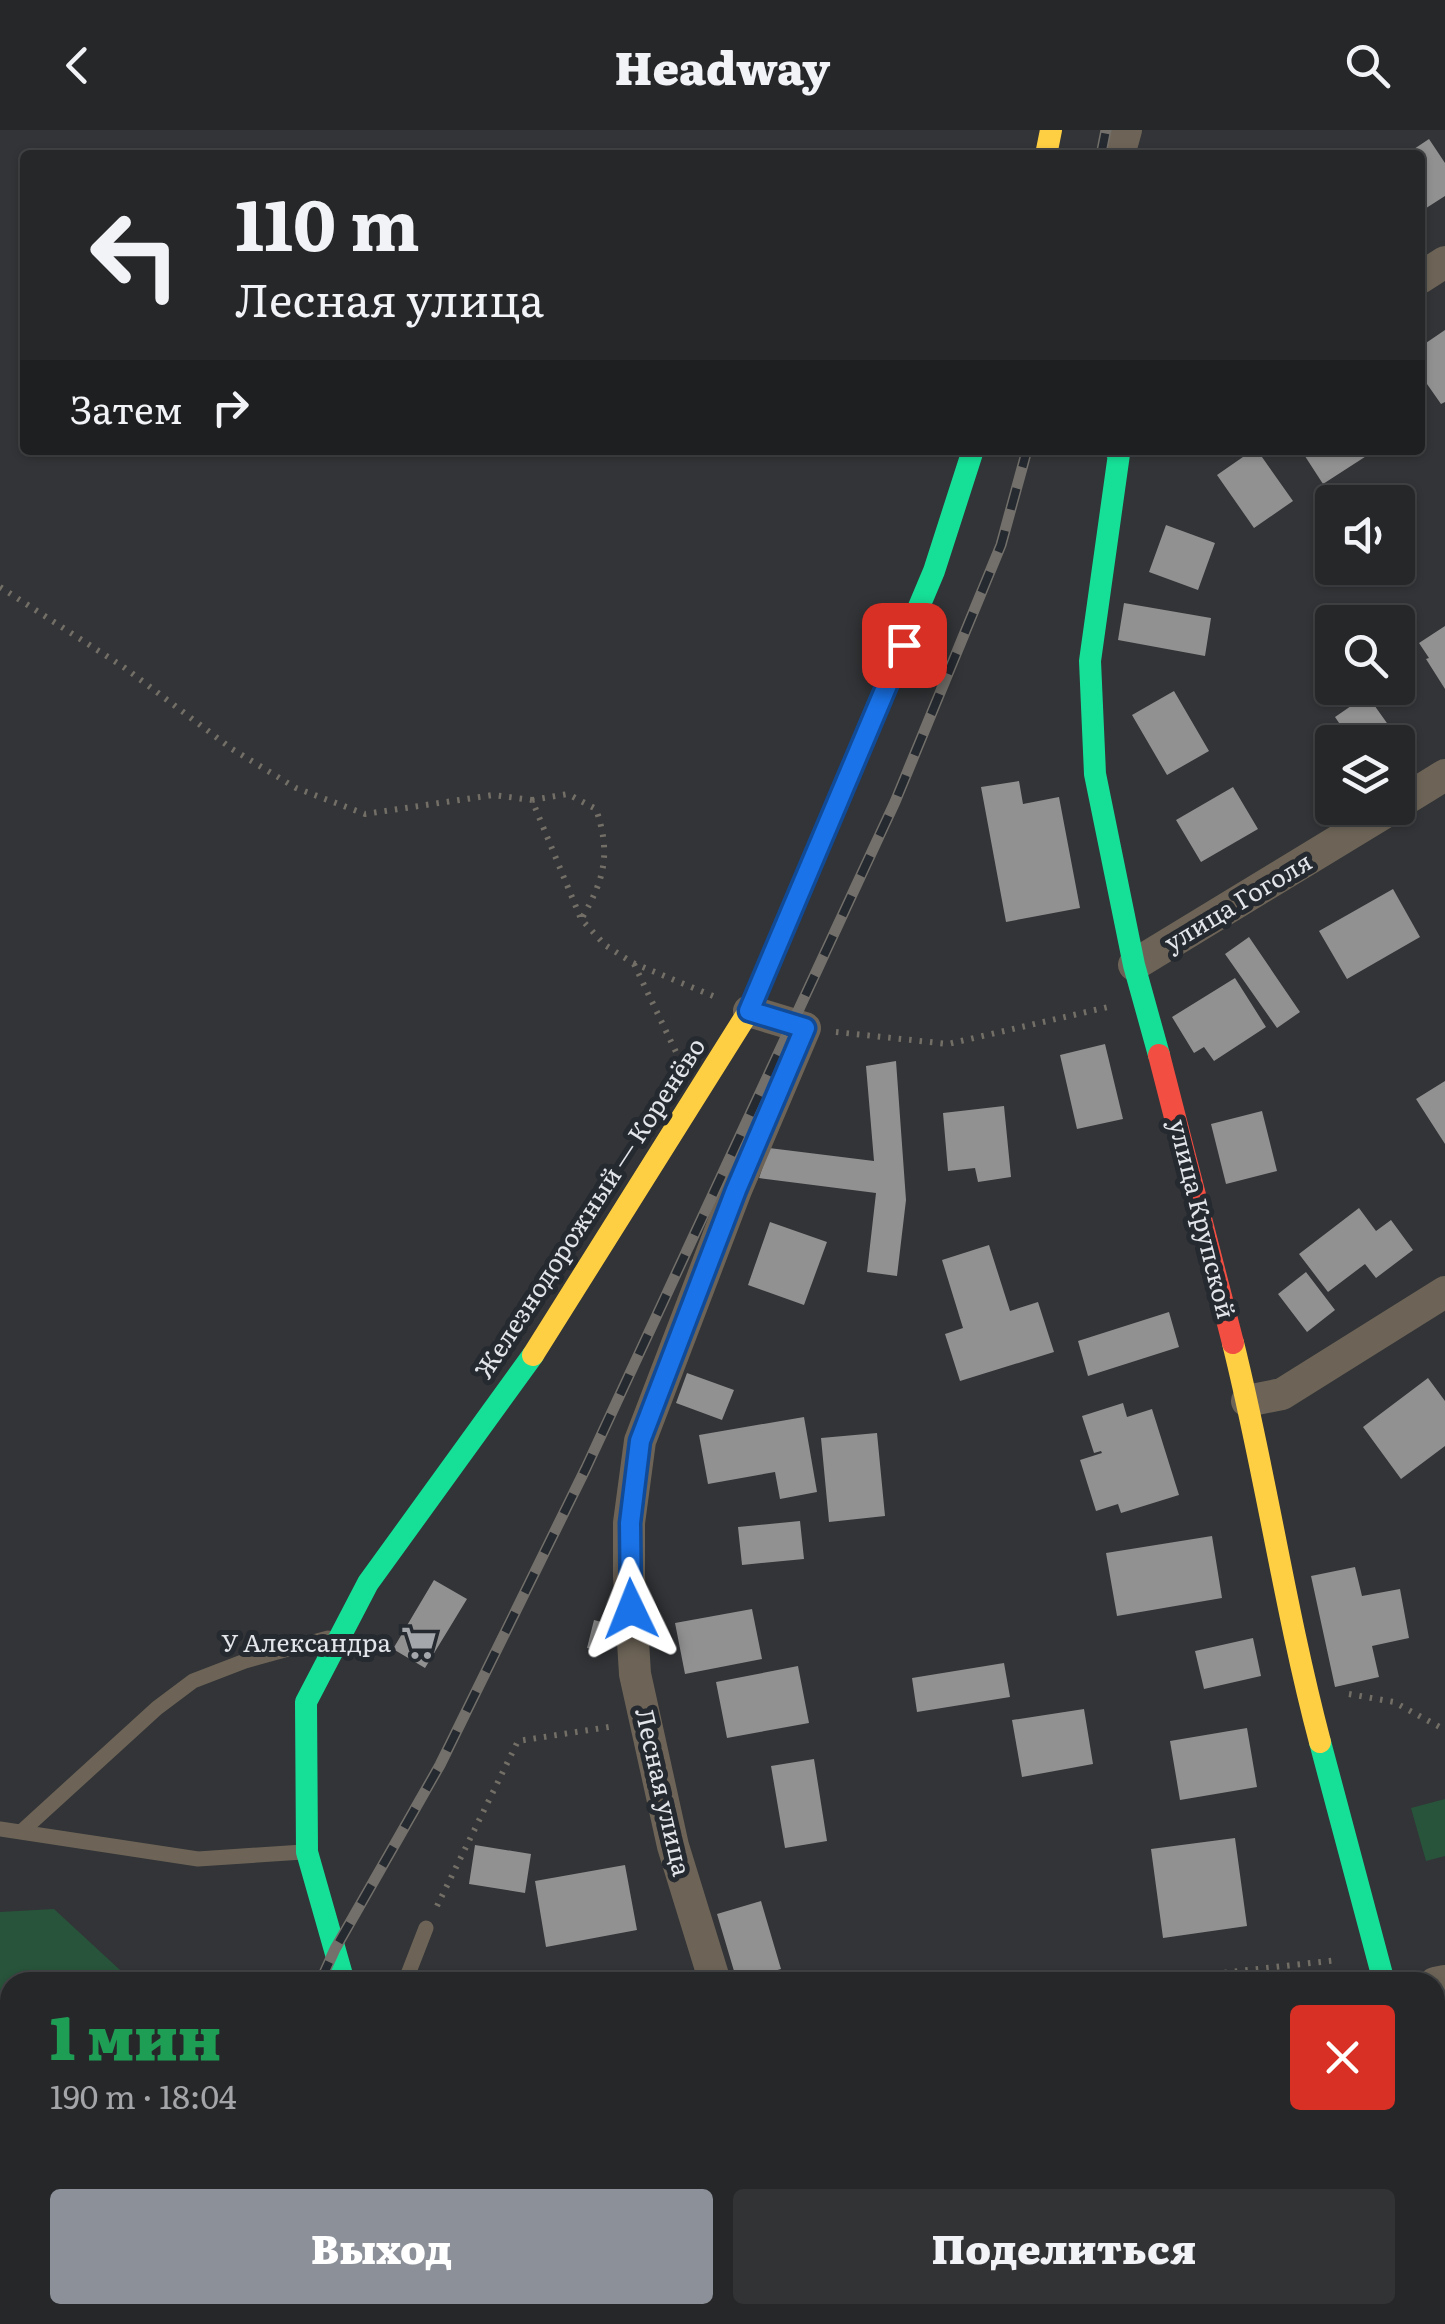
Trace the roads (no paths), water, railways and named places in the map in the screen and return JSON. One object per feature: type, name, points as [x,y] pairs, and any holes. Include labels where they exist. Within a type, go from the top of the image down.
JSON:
[{"type":"main road","name":"Железнодорожный — Коренёво","points":[[341,1972],[307,1852],[306,1702],[368,1583],[536,1350],[749,1011],[934,572],[971,455]]},
{"type":"main road","name":"улица Крупской","points":[[1120,455],[1090,660],[1095,774],[1134,965],[1247,1401],[1305,1686],[1382,1972]]},
{"type":"street","name":"улица Гоголя","points":[[1415,794],[1445,775]]},
{"type":"street","name":"улица Гоголя","points":[[1134,965],[1364,825]]},
{"type":"street","name":"Лесная улица","points":[[712,1972],[673,1846],[635,1674],[630,1523],[640,1441],[736,1190],[805,1028],[749,1011]]},
{"type":"street","points":[[1247,1401],[1282,1394],[1445,1292]]},
{"type":"lane","points":[[21,1832],[156,1708],[193,1682],[245,1661],[342,1634]]},
{"type":"lane","points":[[0,1829],[198,1859],[307,1852]]},
{"type":"lane","points":[[409,1972],[426,1928]]},
{"type":"railway","points":[[1102,150],[1106,130]]},
{"type":"railway","points":[[325,1972],[440,1765],[586,1468],[895,802],[1001,545],[1026,455]]},
{"type":"place","name":"У Александра","points":[[419,1643]]}]
